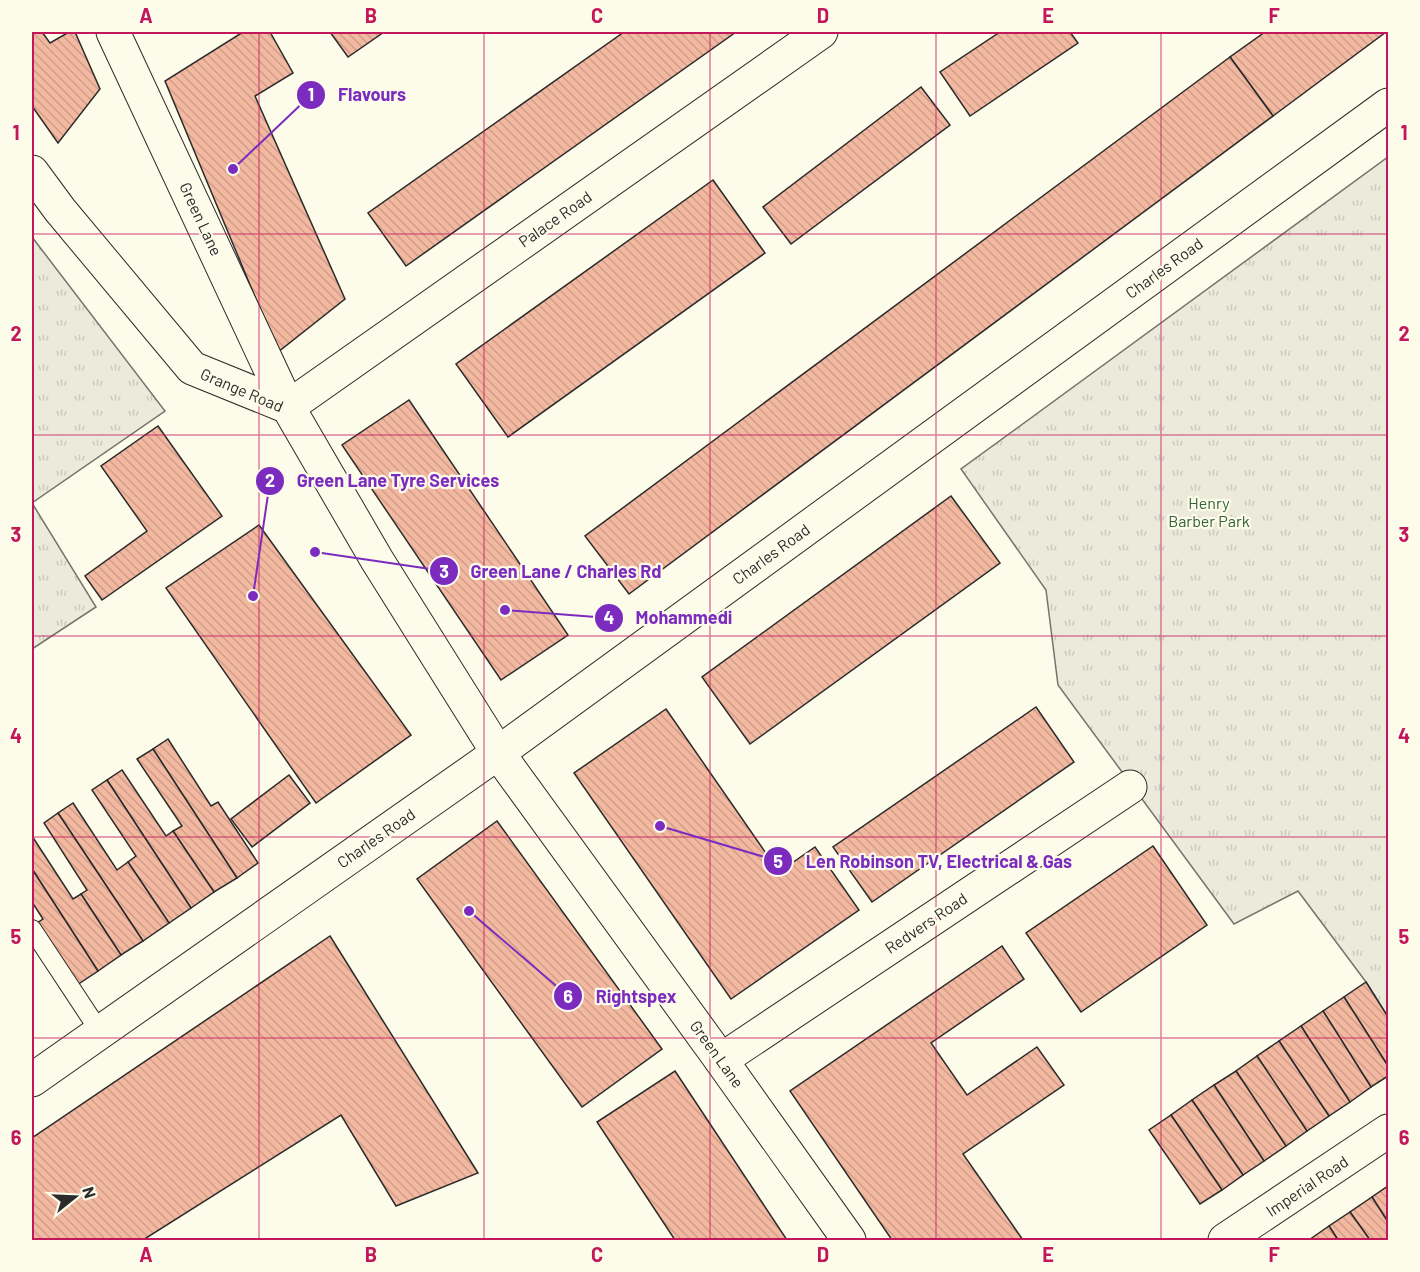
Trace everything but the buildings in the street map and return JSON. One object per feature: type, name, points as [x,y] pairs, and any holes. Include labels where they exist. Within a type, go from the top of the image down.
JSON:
[{"type":"street","name":"Palace Road","points":[[288,407],[821,32]]},
{"type":"street","name":"Green Lane","points":[[124,36],[288,407]]},
{"type":"street","name":"Charles Road","points":[[32,1080],[498,753],[1389,105]]},
{"type":"street","name":"Grange Road","points":[[32,172],[60,210],[192,368],[288,407],[377,560],[498,753]]},
{"type":"street","name":"Green Lane","points":[[498,753],[849,1240]]},
{"type":"street","name":"Redvers Road","points":[[721,1060],[1130,787]]},
{"type":"street","name":"Imperial Road","points":[[1224,1240],[1389,1131]]},
{"type":"lane","points":[[32,929],[100,1032]]},
{"type":"green space","name":"Henry Barber Park","points":[[1388,157],[1388,1017],[1366,982],[1298,891],[1234,924],[1058,685],[1046,590],[961,469]]},
{"type":"green space","points":[[32,237],[165,411],[32,503]]},
{"type":"green space","points":[[32,503],[96,607],[32,649]]},
{"type":"place","name":"Flavours","points":[[233,169]]},
{"type":"place","name":"Green Lane / Charles Rd","points":[[315,552]]},
{"type":"place","name":"Green Lane Tyre Services","points":[[253,596]]},
{"type":"place","name":"Mohammedi","points":[[505,610]]},
{"type":"place","name":"Len Robinson TV, Electrical & Gas","points":[[660,826]]},
{"type":"place","name":"Rightspex","points":[[469,911]]}]
